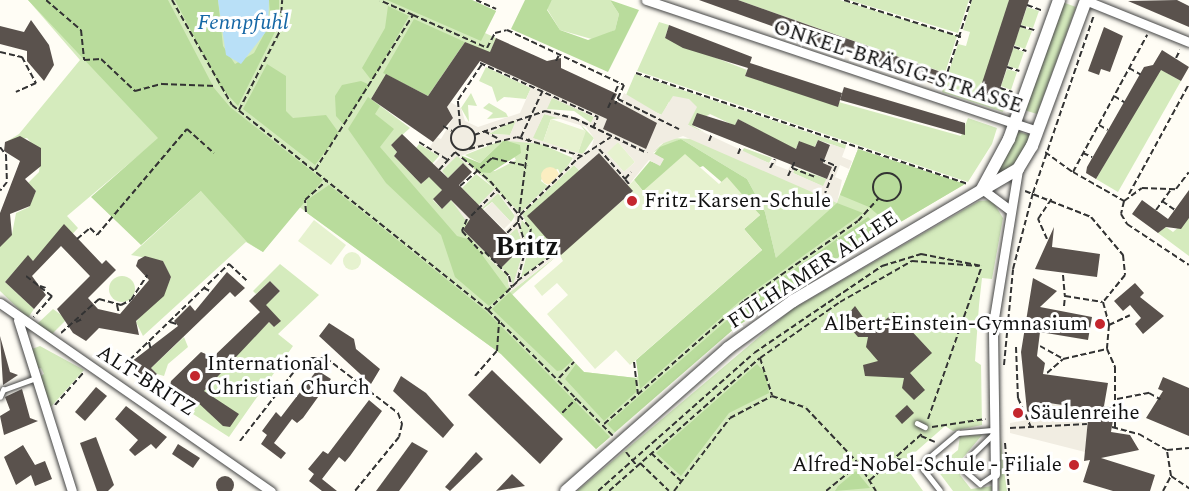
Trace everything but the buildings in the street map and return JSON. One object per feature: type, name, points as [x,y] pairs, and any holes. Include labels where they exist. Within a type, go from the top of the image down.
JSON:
[{"type":"street","name":"ONKEL-BRÄSIG-STRASSE","points":[[646,0],[1038,131]]},
{"type":"street","points":[[1011,211],[978,185],[1014,124],[1059,0]]},
{"type":"street","points":[[995,474],[992,433],[994,304],[1017,190],[1018,169],[1038,131],[1086,0],[1185,45]]},
{"type":"street","name":"FULHAMER ALLEE","points":[[566,491],[728,348],[793,301],[978,185],[1018,169]]},
{"type":"street","name":"ALT-BRITZ","points":[[0,303],[22,323],[53,341],[89,367],[110,378],[271,491]]},
{"type":"street","points":[[22,323],[33,379],[72,491]]},
{"type":"lane","points":[[0,397],[1,389],[33,379]]},
{"type":"lane","points":[[917,423],[925,427]]},
{"type":"lane","points":[[940,491],[923,464],[958,433],[992,433]]},
{"type":"lane","points":[[992,433],[972,455],[965,471],[980,484],[995,474]]},
{"type":"lane","points":[[995,474],[995,491]]},
{"type":"path","points":[[46,0],[81,30],[84,60],[101,59],[135,91],[162,84],[217,86]]},
{"type":"path","points":[[172,0],[217,86],[239,111],[488,310],[559,378],[603,424],[633,460],[669,491]]},
{"type":"path","points":[[239,111],[281,22],[282,0]]},
{"type":"path","points":[[380,0],[487,48],[495,33],[507,30],[624,85],[615,104]]},
{"type":"path","points":[[476,0],[496,9]]},
{"type":"path","points":[[844,0],[960,36]]},
{"type":"path","points":[[938,99],[971,0]]},
{"type":"path","points":[[1027,5],[1041,10]]},
{"type":"path","points":[[1004,376],[1013,270],[1050,136],[1098,11]]},
{"type":"path","points":[[315,170],[413,15]]},
{"type":"path","points":[[269,21],[281,22]]},
{"type":"path","points":[[1020,26],[1034,30]]},
{"type":"path","points":[[1073,172],[1149,33]]},
{"type":"path","points":[[1176,58],[1185,45]]},
{"type":"path","points":[[1014,47],[1026,51]]},
{"type":"path","points":[[0,52],[22,57],[36,83],[16,92]]},
{"type":"path","points":[[556,61],[559,55]]},
{"type":"path","points":[[474,135],[461,126],[458,100],[481,63],[598,116],[593,128]]},
{"type":"path","points":[[1007,67],[1019,71]]},
{"type":"path","points":[[1130,68],[1140,74]]},
{"type":"path","points":[[636,73],[968,184]]},
{"type":"path","points":[[608,108],[619,83]]},
{"type":"path","points":[[1189,84],[1124,201],[1121,214],[1127,224],[1189,265]]},
{"type":"path","points":[[1000,88],[1012,92]]},
{"type":"path","points":[[521,137],[542,90]]},
{"type":"path","points":[[1114,96],[1124,102]]},
{"type":"path","points":[[618,99],[679,129]]},
{"type":"path","points":[[469,149],[474,135],[532,112],[569,116],[647,153]]},
{"type":"path","points":[[1099,124],[1108,130]]},
{"type":"path","points":[[443,126],[452,131]]},
{"type":"path","points":[[452,131],[461,126]]},
{"type":"path","points":[[77,239],[90,228],[97,235],[187,129],[214,153]]},
{"type":"path","points":[[483,130],[497,138]]},
{"type":"path","points":[[452,131],[451,142],[456,150],[497,190],[531,231],[518,280]]},
{"type":"path","points":[[709,141],[712,134]]},
{"type":"path","points":[[439,170],[456,150],[469,149],[497,138],[521,137],[582,156]]},
{"type":"path","points":[[520,215],[582,156],[598,148],[611,137]]},
{"type":"path","points":[[507,233],[518,222],[520,215],[529,139]]},
{"type":"path","points":[[420,142],[448,160]]},
{"type":"path","points":[[0,147],[6,155],[7,182],[0,191]]},
{"type":"path","points":[[738,154],[741,147]]},
{"type":"path","points":[[598,148],[629,184]]},
{"type":"path","points":[[1045,152],[1073,172],[1124,201]]},
{"type":"path","points":[[1083,153],[1092,157]]},
{"type":"path","points":[[460,186],[492,158],[527,166]]},
{"type":"path","points":[[770,168],[775,159]]},
{"type":"path","points":[[820,159],[836,166],[825,193]]},
{"type":"path","points":[[788,176],[795,161]]},
{"type":"path","points":[[792,168],[816,177]]},
{"type":"path","points":[[625,179],[631,172]]},
{"type":"path","points":[[1156,210],[1170,190],[1189,172]]},
{"type":"path","points":[[603,424],[744,301],[858,221],[879,198],[896,197],[901,185],[897,177],[889,173],[877,177],[873,186],[879,198]]},
{"type":"path","points":[[1184,179],[1189,182]]},
{"type":"path","points":[[306,212],[305,200],[327,180]]},
{"type":"path","points":[[964,191],[978,185]]},
{"type":"path","points":[[1129,194],[1142,188],[1170,190]]},
{"type":"path","points":[[497,190],[469,219],[462,231],[509,276],[512,288]]},
{"type":"path","points":[[1017,190],[1052,198],[1091,217],[1123,255],[1125,274],[1103,302]]},
{"type":"path","points":[[1047,238],[1038,219],[1052,198]]},
{"type":"path","points":[[1162,201],[1174,210]]},
{"type":"path","points":[[518,222],[526,246]]},
{"type":"path","points":[[488,310],[518,280],[558,252]]},
{"type":"path","points":[[598,491],[754,353],[882,266],[921,254],[982,266]]},
{"type":"path","points":[[609,491],[760,358],[904,264],[927,259],[982,266]]},
{"type":"path","points":[[110,378],[229,264],[248,282]]},
{"type":"path","points":[[922,435],[982,266]]},
{"type":"path","points":[[53,341],[99,299],[117,305],[131,300],[147,275]]},
{"type":"path","points":[[1063,275],[1064,306]]},
{"type":"path","points":[[22,323],[51,298],[46,288],[26,276]]},
{"type":"path","points":[[40,286],[46,288]]},
{"type":"path","points":[[204,288],[212,292]]},
{"type":"path","points":[[1065,297],[1103,302]]},
{"type":"path","points":[[1103,302],[1109,325],[1107,349],[1115,367],[1117,399],[1113,427],[1167,450],[1189,448]]},
{"type":"path","points":[[117,305],[119,315]]},
{"type":"path","points":[[1109,325],[1130,315]]},
{"type":"path","points":[[73,323],[82,319]]},
{"type":"path","points":[[475,376],[497,351],[499,320]]},
{"type":"path","points":[[170,322],[177,324]]},
{"type":"path","points":[[149,342],[151,350]]},
{"type":"path","points":[[1040,346],[1063,359]]},
{"type":"path","points":[[1016,347],[1018,398],[1031,427]]},
{"type":"path","points":[[1047,373],[1063,359],[1107,349]]},
{"type":"path","points":[[240,441],[296,369],[311,358],[326,358],[398,413],[402,424],[399,437],[355,491]]},
{"type":"path","points":[[760,358],[772,396]]},
{"type":"path","points":[[559,378],[574,362]]},
{"type":"path","points":[[634,362],[638,394]]},
{"type":"path","points":[[45,416],[89,367]]},
{"type":"path","points":[[1117,399],[1149,393],[1160,399]]},
{"type":"path","points":[[674,491],[730,417],[772,396],[806,408],[859,464],[876,491]]},
{"type":"path","points":[[562,413],[578,398]]},
{"type":"path","points":[[1004,418],[1005,428]]},
{"type":"path","points":[[870,480],[922,435],[943,422],[992,419]]},
{"type":"path","points":[[1010,428],[1088,424]]},
{"type":"path","points":[[922,435],[929,440]]},
{"type":"path","points":[[1005,440],[1009,491]]},
{"type":"path","points":[[1163,491],[1171,476],[1167,450]]},
{"type":"path","points":[[651,453],[681,481]]},
{"type":"path","points":[[897,459],[923,464]]},
{"type":"path","points":[[826,491],[859,464]]},
{"type":"path","points":[[1171,476],[1189,488]]},
{"type":"green space","points":[[28,0],[472,0],[496,11],[485,33],[496,38],[490,53],[460,40],[386,75],[371,99],[410,128],[391,145],[397,152],[394,156],[421,184],[431,175],[442,190],[433,200],[442,209],[451,200],[467,216],[470,224],[464,231],[507,275],[510,292],[558,255],[512,295],[584,372],[636,378],[776,258],[765,212],[747,179],[681,139],[652,153],[669,138],[695,139],[837,202],[858,149],[965,184],[816,272],[736,327],[596,449],[501,354],[298,206],[263,252],[246,242],[143,336],[136,322],[171,278],[163,261],[131,255],[201,191],[158,139],[67,216],[78,228],[65,242],[57,235],[33,261],[28,256],[5,282],[34,309],[28,318],[0,291],[0,243],[12,234],[16,213],[29,207],[36,191],[28,183],[39,172],[41,154],[27,138],[6,142],[19,134],[80,60]]},
{"type":"green space","points":[[28,0],[168,0],[214,88],[230,107],[323,180],[263,252],[247,242],[201,191],[141,245],[91,197],[158,138]]},
{"type":"green space","points":[[175,0],[218,0],[223,46],[235,64],[254,53],[269,25],[278,26],[238,106],[219,85]]},
{"type":"green space","points":[[269,0],[279,0],[279,16],[270,15]]},
{"type":"green space","points":[[387,0],[472,0],[496,11],[481,41]]},
{"type":"green space","points":[[525,0],[552,0],[547,10],[560,30],[588,40],[615,30],[619,14],[610,0],[639,10],[608,72],[511,29]]},
{"type":"green space","points":[[552,0],[610,0],[619,14],[615,30],[595,40],[560,30],[547,9]]},
{"type":"green space","points":[[738,0],[840,0],[957,36],[945,73]]},
{"type":"green space","points":[[849,0],[969,0],[958,33]]},
{"type":"green space","points":[[972,0],[1009,0],[991,97],[997,98],[1000,89],[1010,92],[1003,112],[942,92],[958,44],[966,46],[970,32],[963,30]]},
{"type":"green space","points":[[1062,2],[1076,7],[1037,114],[1024,110]]},
{"type":"green space","points":[[388,6],[409,16],[372,81],[362,68],[385,28]]},
{"type":"green space","points":[[1027,7],[1039,11],[1033,28],[1021,25]]},
{"type":"green space","points":[[414,19],[465,42],[428,96],[383,73]]},
{"type":"green space","points":[[659,22],[669,25],[665,38],[747,70],[745,76],[961,136],[968,118],[997,128],[992,144],[968,182],[637,71]]},
{"type":"green space","points":[[1020,27],[1032,31],[1025,49],[1014,45]]},
{"type":"green space","points":[[1013,48],[1024,52],[1018,69],[1008,66]]},
{"type":"green space","points":[[267,64],[286,76],[286,111],[293,118],[326,115],[339,133],[315,165],[243,109]]},
{"type":"green space","points":[[486,67],[531,88],[526,99],[504,97],[497,102],[492,87],[479,81]]},
{"type":"green space","points":[[1007,69],[1017,72],[1011,90],[1001,86]]},
{"type":"green space","points":[[1160,69],[1181,81],[1118,192],[1096,179]]},
{"type":"green space","points":[[635,74],[846,145],[845,149],[818,140],[812,152],[800,141],[795,150],[738,119],[735,126],[710,114],[692,125],[705,133],[688,125],[669,102],[662,115],[632,102],[626,95]]},
{"type":"green space","points":[[361,81],[370,85],[344,125],[336,116],[335,96],[342,85]]},
{"type":"green space","points":[[471,93],[477,106],[468,105],[469,122],[461,108]]},
{"type":"green space","points":[[368,97],[380,106],[375,114],[394,129],[380,147],[457,236],[471,240],[508,290],[489,306],[455,277],[441,235],[386,183],[348,129]]},
{"type":"green space","points":[[552,97],[594,117],[591,123],[574,111],[546,109]]},
{"type":"green space","points":[[489,103],[506,113],[508,117],[487,119],[493,113],[483,108]]},
{"type":"green space","points":[[544,114],[563,118],[551,119],[543,142],[532,138]]},
{"type":"green space","points":[[551,119],[586,131],[578,153],[543,142]]},
{"type":"green space","points":[[517,120],[510,135],[489,134],[501,127]]},
{"type":"green space","points":[[579,123],[594,138],[583,154],[578,153],[585,131]]},
{"type":"green space","points":[[1017,131],[1029,135],[1027,146],[1015,163],[995,178]]},
{"type":"green space","points":[[505,139],[541,144],[573,158],[561,176],[558,169],[544,173],[541,181],[549,187],[520,213],[477,172],[495,171],[516,160],[504,140],[480,163],[465,155]]},
{"type":"green space","points":[[681,139],[747,179],[765,212],[776,258],[837,203],[863,213],[740,301],[640,389],[636,360],[762,250],[744,229],[760,215],[703,166],[643,191],[634,180],[650,161],[660,165],[663,159],[654,154],[660,147]]},
{"type":"green space","points":[[504,140],[520,145],[521,153],[490,173],[477,172],[460,155],[480,163]]},
{"type":"green space","points":[[618,142],[635,162],[624,172],[606,152]]},
{"type":"green space","points":[[419,144],[439,156],[432,164],[416,148]]},
{"type":"green space","points":[[744,148],[772,158],[769,163],[742,152]]},
{"type":"green space","points":[[858,149],[965,184],[892,227],[869,207],[840,195]]},
{"type":"green space","name":"Fritz-Karsen-Schule","points":[[685,154],[719,184],[727,177],[760,215],[744,229],[762,250],[630,365],[616,350],[595,369],[547,314],[568,295],[557,283],[542,296],[534,286],[563,261],[559,254],[633,192],[628,186],[634,180],[643,191]]},
{"type":"green space","points":[[457,155],[473,171],[463,163],[448,178],[442,171]]},
{"type":"green space","points":[[574,165],[579,170],[557,250],[520,280],[532,236],[522,214]]},
{"type":"green space","points":[[795,168],[827,179],[824,187],[793,173]]},
{"type":"green space","points":[[476,174],[495,189],[470,214],[466,211],[475,201],[462,188]]},
{"type":"green space","points":[[329,185],[487,312],[610,437],[596,449],[501,354],[307,213],[307,200]]},
{"type":"green space","points":[[498,193],[515,216],[511,222],[492,202],[473,217]]},
{"type":"green space","points":[[992,200],[1003,218],[992,279],[982,278],[979,305],[975,361],[981,365],[982,425],[953,431],[945,426],[903,463],[923,491],[577,491],[791,310],[979,201]]},
{"type":"green space","points":[[868,217],[884,232],[736,327],[615,432],[607,424],[748,302]]},
{"type":"green space","points":[[1189,218],[1189,256],[1158,233],[1166,227],[1173,232]]},
{"type":"green space","points":[[521,219],[529,228],[528,242],[520,233]]},
{"type":"green space","points":[[314,220],[346,245],[331,265],[298,241]]},
{"type":"green space","points":[[517,227],[524,249],[513,286],[510,275],[499,269],[484,254],[501,268],[521,248],[509,235]]},
{"type":"green space","points":[[348,252],[356,252],[361,257],[359,268],[348,270],[343,265],[343,257]]},
{"type":"green space","points":[[280,264],[319,295],[278,334],[293,346],[229,437],[193,414],[203,385],[269,322],[274,327],[280,321],[263,307],[280,291],[270,281],[256,294],[253,291]]},
{"type":"green space","points":[[122,276],[131,280],[135,289],[131,298],[122,302],[113,298],[109,289],[113,280]]},
{"type":"green space","points":[[510,292],[573,360],[562,370],[557,371],[492,309]]},
{"type":"green space","points":[[53,309],[67,319],[51,335],[36,325]]},
{"type":"green space","points":[[184,337],[188,347],[168,364],[164,376],[157,374],[151,368]]},
{"type":"green space","points":[[40,346],[84,370],[49,409],[38,377],[44,374],[41,368],[35,370],[32,349]]},
{"type":"green space","points":[[576,364],[584,372],[636,378],[636,392],[604,421],[565,379]]},
{"type":"green space","points":[[757,364],[766,374],[769,393],[729,413],[681,476],[656,453]]},
{"type":"green space","points":[[982,435],[962,459],[960,475],[971,489],[992,486],[992,491],[953,491],[938,471],[926,468],[932,459],[936,468],[958,450],[960,436]]},
{"type":"green space","points":[[1001,437],[1003,464],[1007,491],[999,491]]},
{"type":"green space","points":[[856,471],[870,488],[835,491],[838,486]]},
{"type":"sand","points":[[550,167],[556,170],[559,176],[556,182],[550,185],[544,182],[541,176],[544,170]]},
{"type":"shaded area","points":[[480,61],[607,119],[603,129],[645,148],[654,129],[620,102],[624,93],[661,115],[673,96],[689,99],[697,107],[688,125],[769,163],[777,160],[775,165],[788,170],[793,160],[797,162],[793,173],[823,186],[832,167],[819,161],[831,144],[845,149],[842,157],[852,161],[849,169],[840,165],[835,177],[842,180],[837,203],[683,136],[661,144],[653,153],[664,159],[660,166],[649,160],[628,186],[599,153],[579,170],[574,165],[522,214],[527,225],[522,218],[520,233],[528,242],[529,229],[532,236],[519,279],[557,250],[560,253],[510,292],[507,275],[482,253],[509,274],[513,285],[524,249],[517,228],[509,235],[505,231],[515,221],[514,213],[498,193],[467,222],[451,200],[470,214],[495,188],[520,213],[573,161],[572,155],[541,144],[498,140],[461,156],[488,182],[457,156],[440,172],[433,165],[441,157],[419,144],[430,147],[436,137],[441,139],[453,118],[447,107],[450,102],[461,108],[465,121],[478,127],[520,113],[531,88]],"holes":[[[552,98],[594,117],[591,123],[547,109]],[[544,114],[586,127],[594,138],[591,149],[581,154],[533,138]],[[516,120],[510,135],[489,134],[501,127]],[[618,142],[635,162],[624,172],[607,153]]]},
{"type":"shaded area","points":[[492,202],[511,222],[504,229],[484,210]]},
{"type":"shaded area","points":[[1047,403],[1089,409],[1085,452],[1010,433],[1010,423],[1039,418]]},
{"type":"water","name":"Fennpfuhl","points":[[218,0],[269,0],[268,29],[241,64],[226,55]]},
{"type":"place","name":"Fritz-Karsen-Schule","points":[[632,201]]},
{"type":"place","name":"Albert-Einstein-Gymnasium","points":[[1100,324]]},
{"type":"place","name":"International Christian Church","points":[[195,376]]},
{"type":"place","name":"Säulenreihe","points":[[1018,413]]},
{"type":"place","name":"Alfred-Nobel-Schule - Filiale","points":[[1074,465]]},
{"type":"district","name":"Britz","points":[[527,248]]}]
